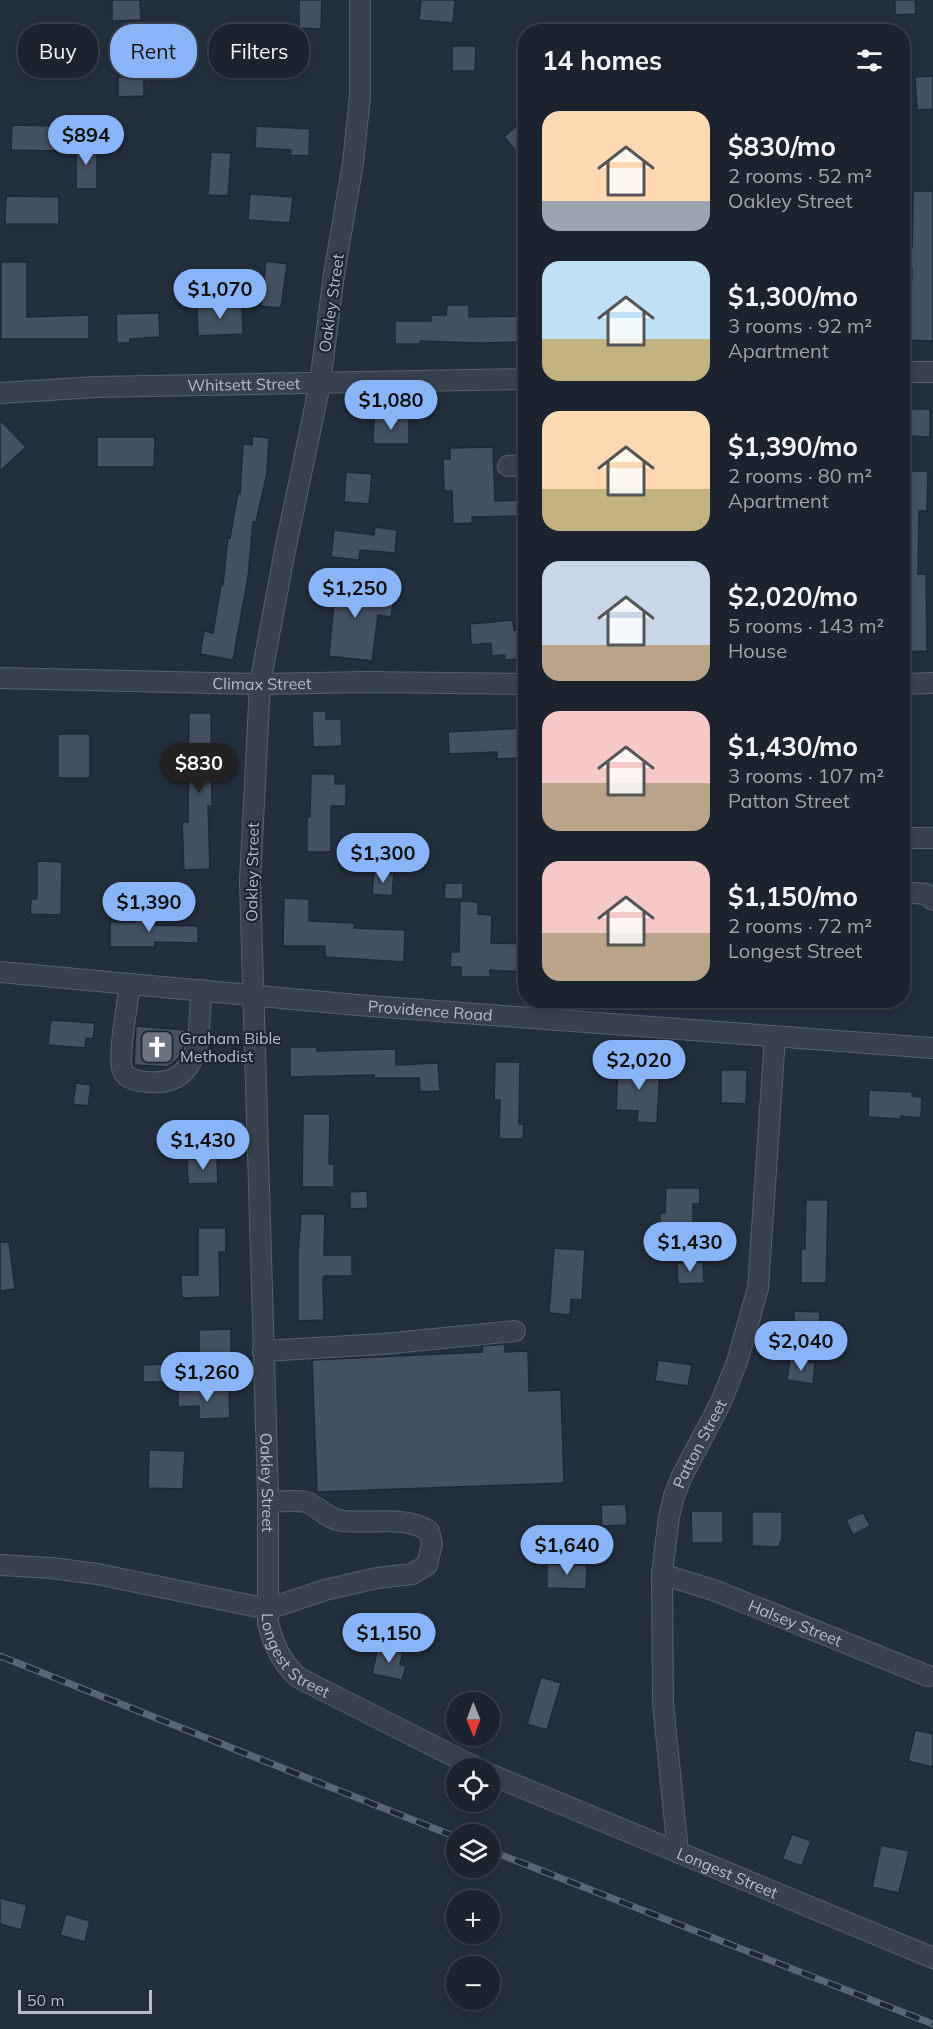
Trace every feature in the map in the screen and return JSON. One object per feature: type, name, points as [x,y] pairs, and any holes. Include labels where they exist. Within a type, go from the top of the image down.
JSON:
[{"type":"street","name":"Oakley Street","points":[[268,1609],[268,1501],[250,881],[260,684],[320,384],[334,274],[353,163],[360,96],[360,0]]},
{"type":"street","points":[[910,372],[933,372]]},
{"type":"street","name":"Whitsett Street","points":[[0,393],[96,387],[518,379]]},
{"type":"street","name":"Climax Street","points":[[0,678],[260,684],[367,682],[518,684]]},
{"type":"street","points":[[910,684],[933,683]]},
{"type":"street","points":[[910,838],[933,838]]},
{"type":"street","points":[[910,892],[923,893],[933,900]]},
{"type":"street","name":"Providence Road","points":[[0,972],[357,1005],[933,1048]]},
{"type":"street","points":[[130,984],[123,1070],[125,1075],[146,1082],[170,1080],[180,1076],[191,1065],[196,1047],[202,990]]},
{"type":"street","name":"Patton Street","points":[[678,1853],[663,1703],[662,1574],[674,1496],[721,1402],[737,1362],[758,1288],[775,1037]]},
{"type":"street","points":[[263,1351],[384,1344],[515,1332]]},
{"type":"street","points":[[268,1501],[306,1502],[323,1514],[344,1521],[418,1524],[429,1531],[432,1544],[427,1565],[412,1574],[377,1578],[325,1590],[268,1609]]},
{"type":"street","name":"Longest Street","points":[[0,1565],[97,1574],[268,1609],[268,1623],[274,1644],[280,1657],[299,1678],[457,1758]]},
{"type":"street","name":"Halsey Street","points":[[662,1574],[716,1590],[928,1676]]},
{"type":"street","name":"Longest Street","points":[[500,1779],[933,1958]]},
{"type":"building","points":[[112,0],[140,0],[141,20],[112,21]]},
{"type":"building","points":[[299,0],[322,0],[321,29],[309,28],[309,24],[299,24]]},
{"type":"building","points":[[421,0],[455,0],[453,23],[419,20]]},
{"type":"building","points":[[895,0],[915,0],[916,14],[895,15]]},
{"type":"building","points":[[452,46],[476,46],[475,71],[452,71]]},
{"type":"building","points":[[933,76],[933,109],[917,110],[915,77]]},
{"type":"building","points":[[118,78],[144,78],[144,96],[118,97]]},
{"type":"building","points":[[518,124],[518,151],[517,152],[504,137]]},
{"type":"building","points":[[12,125],[55,126],[55,151],[11,150]]},
{"type":"building","points":[[256,126],[310,129],[309,156],[290,155],[291,150],[255,148]]},
{"type":"building","points":[[76,142],[97,142],[97,189],[76,189]]},
{"type":"building","points":[[211,152],[231,153],[228,196],[208,195]]},
{"type":"building","points":[[913,191],[933,191],[933,341],[910,340],[912,269],[910,269],[910,248],[912,248]]},
{"type":"building","points":[[250,194],[293,197],[290,223],[248,220]]},
{"type":"building","points":[[6,196],[59,197],[59,224],[5,224]]},
{"type":"building","points":[[266,261],[287,264],[281,308],[261,306]]},
{"type":"building","points":[[1,262],[27,262],[27,317],[89,315],[89,339],[1,339]]},
{"type":"building","points":[[242,305],[243,334],[198,336],[197,307]]},
{"type":"building","points":[[447,305],[469,305],[469,317],[518,316],[518,342],[420,341],[420,344],[395,344],[395,321],[431,321],[431,315],[446,315]]},
{"type":"building","points":[[159,313],[160,337],[130,339],[130,343],[117,343],[116,314]]},
{"type":"building","points":[[910,409],[930,409],[930,437],[910,436]]},
{"type":"building","points":[[374,418],[409,418],[409,444],[373,444]]},
{"type":"building","points":[[0,420],[26,447],[0,471]]},
{"type":"building","points":[[252,436],[269,438],[267,473],[256,522],[253,522],[248,577],[233,660],[200,654],[204,631],[213,633],[221,585],[223,585],[228,537],[230,538],[238,493],[240,493],[243,444],[252,445]]},
{"type":"building","points":[[97,437],[155,437],[154,467],[97,467]]},
{"type":"building","points":[[493,447],[495,501],[518,500],[518,516],[472,517],[472,523],[453,524],[452,491],[444,491],[443,459],[450,459],[450,448]]},
{"type":"building","points":[[910,471],[928,471],[927,511],[919,511],[918,574],[926,574],[927,651],[910,652]]},
{"type":"building","points":[[346,472],[372,474],[369,504],[344,502]]},
{"type":"building","points":[[375,527],[397,530],[395,553],[360,550],[359,560],[331,557],[334,530],[374,535]]},
{"type":"building","points":[[324,571],[340,574],[338,588],[394,596],[391,617],[378,615],[372,661],[329,656],[335,591],[321,588]]},
{"type":"building","points":[[513,620],[514,630],[518,630],[518,659],[505,660],[505,655],[492,656],[491,643],[471,645],[470,624]]},
{"type":"building","points":[[312,711],[326,711],[326,719],[341,719],[342,746],[313,747]]},
{"type":"building","points":[[189,713],[211,713],[212,806],[208,806],[210,869],[184,870],[182,822],[188,822]]},
{"type":"building","points":[[518,728],[518,758],[497,759],[497,752],[449,754],[448,732]]},
{"type":"building","points":[[58,734],[90,734],[90,778],[58,778]]},
{"type":"building","points":[[311,774],[335,774],[335,784],[346,784],[346,806],[331,806],[331,852],[307,852]]},
{"type":"building","points":[[37,861],[62,862],[61,915],[30,914],[31,899],[37,899]]},
{"type":"building","points":[[374,872],[394,874],[392,896],[372,894]]},
{"type":"building","points":[[445,883],[463,883],[463,899],[444,899]]},
{"type":"building","points":[[284,898],[309,899],[309,921],[355,923],[354,928],[405,930],[404,962],[325,957],[325,946],[283,946]]},
{"type":"building","points":[[460,901],[478,902],[478,914],[492,915],[491,943],[518,944],[518,972],[490,970],[490,977],[461,977],[461,967],[450,967],[451,952],[459,952]]},
{"type":"building","points":[[137,913],[155,913],[155,925],[198,926],[198,943],[155,942],[155,947],[110,947],[110,922],[136,922]]},
{"type":"building","points":[[51,1020],[95,1023],[93,1039],[86,1038],[85,1048],[48,1045]]},
{"type":"building","name":"Graham Bible Methodist","points":[[136,1026],[185,1030],[183,1049],[178,1059],[167,1067],[134,1065]]},
{"type":"building","points":[[290,1047],[317,1047],[317,1051],[396,1049],[396,1065],[438,1063],[440,1091],[420,1092],[419,1078],[374,1078],[374,1075],[290,1077]]},
{"type":"building","points":[[495,1062],[520,1062],[519,1124],[524,1124],[523,1139],[499,1139],[500,1100],[494,1100]]},
{"type":"building","points":[[618,1065],[660,1067],[657,1123],[637,1122],[638,1111],[616,1110]]},
{"type":"building","points":[[721,1070],[747,1070],[746,1104],[721,1103]]},
{"type":"building","points":[[76,1083],[91,1085],[88,1106],[73,1104]]},
{"type":"building","points":[[869,1090],[912,1092],[912,1096],[922,1097],[921,1118],[868,1117]]},
{"type":"building","points":[[303,1114],[330,1114],[329,1164],[334,1164],[334,1187],[302,1187]]},
{"type":"building","points":[[217,1158],[218,1183],[188,1184],[187,1159]]},
{"type":"building","points":[[666,1188],[700,1188],[700,1204],[693,1204],[693,1233],[660,1233],[660,1213],[665,1213]]},
{"type":"building","points":[[367,1191],[368,1208],[350,1209],[350,1192]]},
{"type":"building","points":[[806,1200],[828,1200],[826,1283],[801,1283],[801,1249],[805,1249]]},
{"type":"building","points":[[301,1214],[325,1214],[324,1255],[352,1255],[352,1276],[324,1276],[324,1320],[298,1321],[298,1255]]},
{"type":"building","points":[[198,1228],[226,1228],[226,1252],[219,1252],[220,1297],[182,1298],[181,1275],[198,1275]]},
{"type":"building","points":[[0,1242],[9,1242],[15,1289],[0,1291]]},
{"type":"building","points":[[554,1248],[585,1250],[582,1300],[571,1299],[570,1315],[549,1313]]},
{"type":"building","points":[[703,1262],[704,1283],[678,1284],[677,1263]]},
{"type":"building","points":[[794,1311],[820,1312],[819,1336],[794,1335]]},
{"type":"building","points":[[231,1329],[231,1356],[199,1356],[199,1330]]},
{"type":"building","points":[[505,1344],[505,1352],[528,1351],[529,1391],[561,1390],[564,1483],[317,1492],[312,1360],[482,1352],[482,1346]]},
{"type":"building","points":[[790,1359],[815,1363],[813,1384],[787,1380]]},
{"type":"building","points":[[658,1360],[692,1365],[688,1386],[655,1381]]},
{"type":"building","points":[[165,1364],[165,1382],[143,1382],[143,1365]]},
{"type":"building","points":[[229,1390],[230,1418],[199,1419],[199,1406],[178,1407],[178,1391]]},
{"type":"building","points":[[149,1450],[185,1451],[183,1489],[148,1488]]},
{"type":"building","points":[[626,1504],[627,1525],[602,1526],[601,1505]]},
{"type":"building","points":[[691,1511],[723,1511],[723,1543],[692,1543]]},
{"type":"building","points":[[752,1512],[782,1512],[780,1547],[752,1546]]},
{"type":"building","points":[[863,1512],[870,1526],[853,1535],[846,1520]]},
{"type":"building","points":[[547,1564],[587,1565],[586,1589],[547,1588]]},
{"type":"building","points":[[378,1647],[403,1653],[400,1665],[406,1666],[402,1680],[372,1674]]},
{"type":"building","points":[[541,1677],[561,1683],[547,1730],[527,1724]]},
{"type":"building","points":[[915,1730],[933,1734],[933,1767],[908,1761]]},
{"type":"building","points":[[792,1834],[811,1841],[802,1866],[782,1859]]},
{"type":"building","points":[[881,1845],[909,1851],[899,1893],[872,1887]]},
{"type":"building","points":[[0,1898],[27,1905],[21,1930],[0,1924]]},
{"type":"building","points":[[66,1914],[90,1921],[85,1942],[60,1935]]},
{"type":"railway","points":[[0,1656],[446,1833]]},
{"type":"railway","points":[[500,1854],[933,2024]]},
{"type":"place","name":"Graham Bible Methodist","points":[[157,1047]]}]
